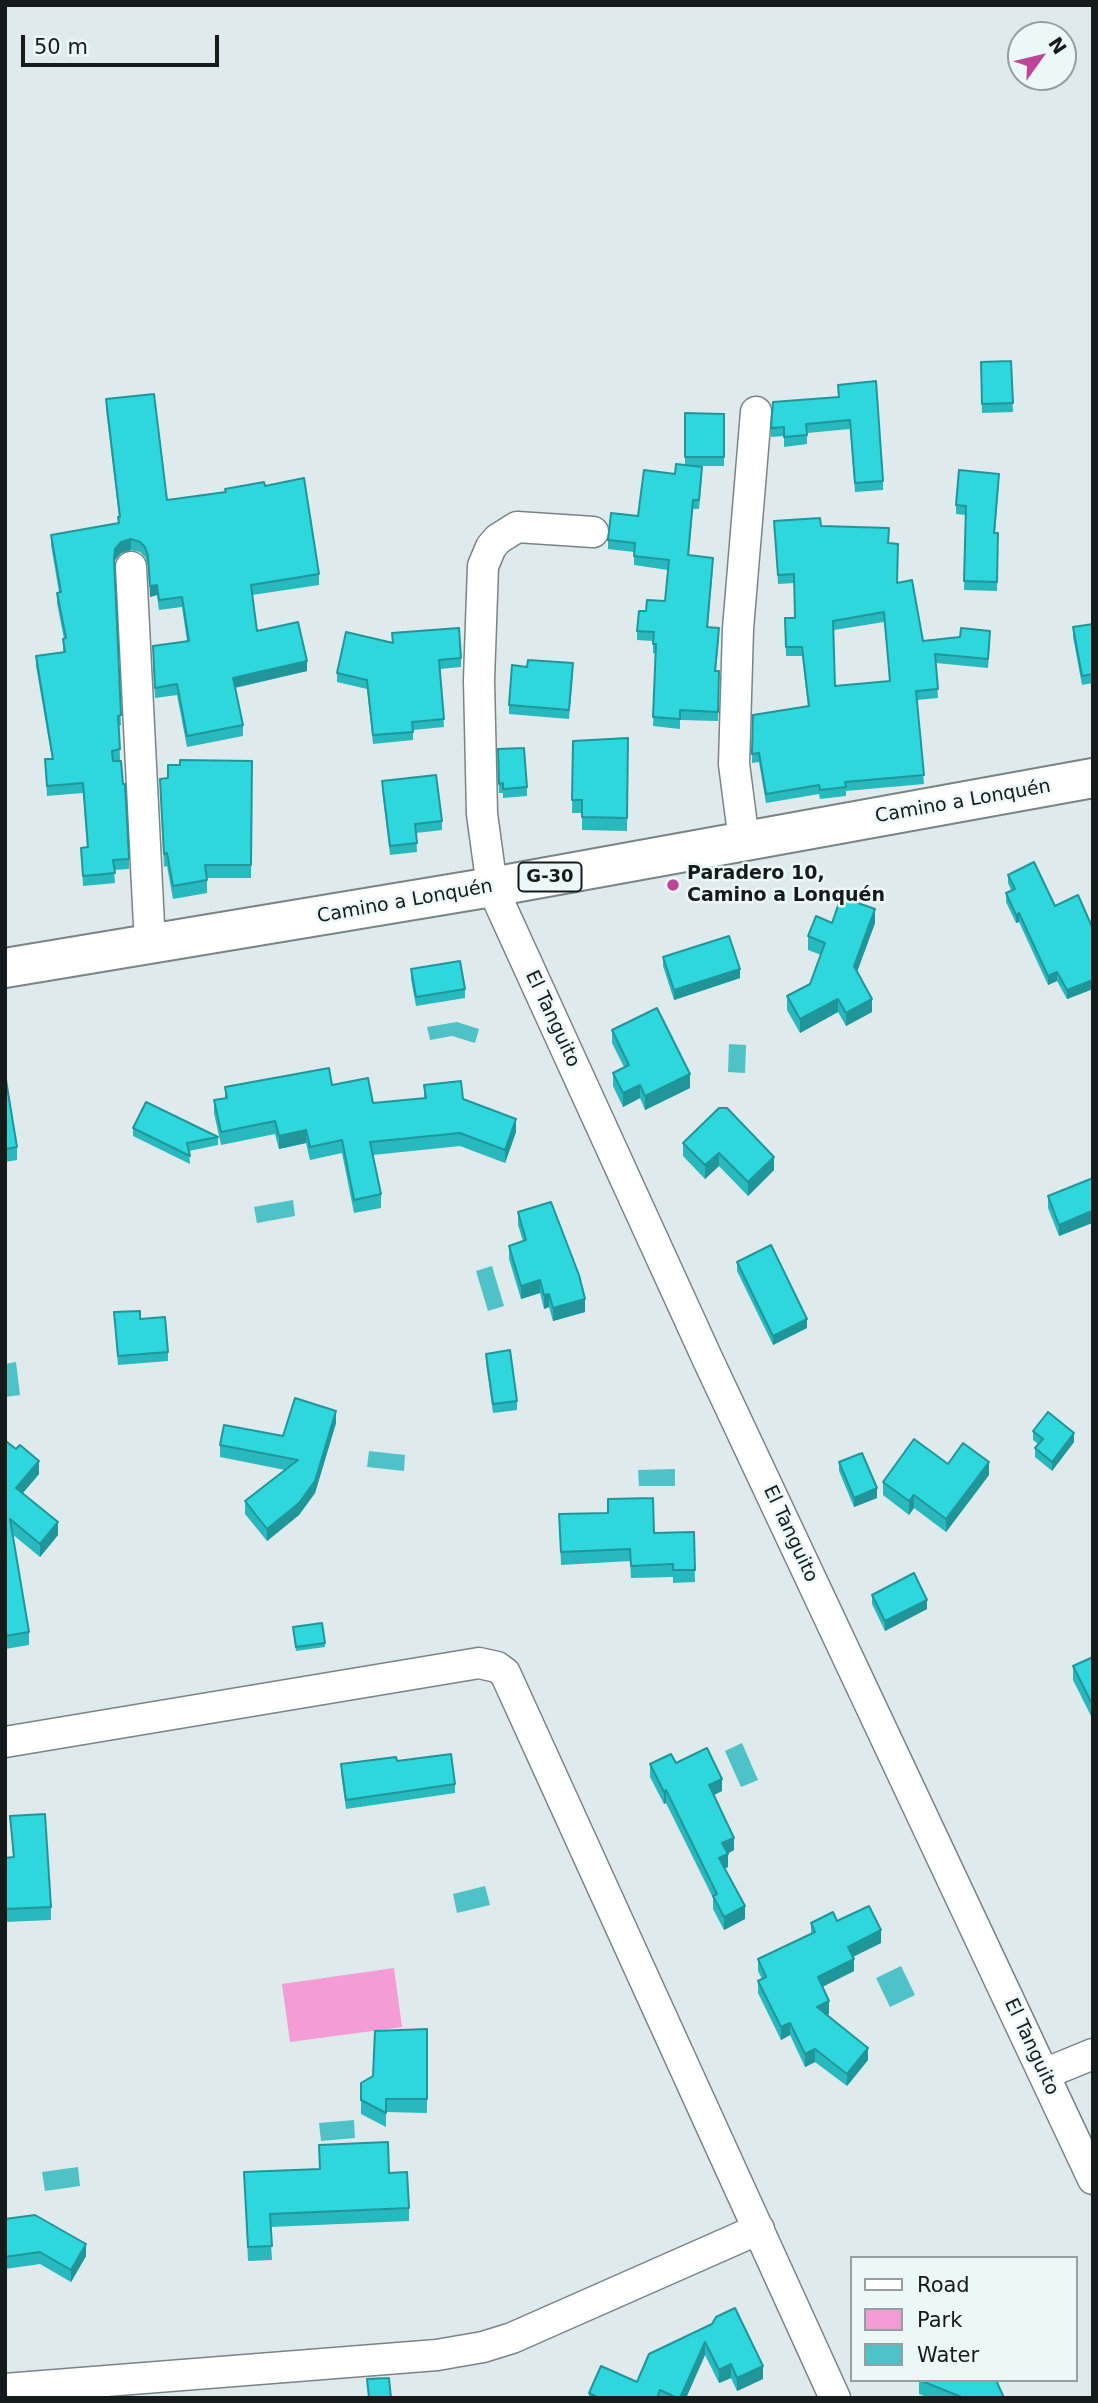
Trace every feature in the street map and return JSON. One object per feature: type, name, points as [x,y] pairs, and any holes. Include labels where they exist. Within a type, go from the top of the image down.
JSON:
[{"type":"main road","name":"Camino a Lonquén","points":[[5,968],[492,887],[1093,778]]},
{"type":"street","points":[[744,842],[734,764],[735,723],[738,629],[756,412]]},
{"type":"street","name":"El Tanguito","points":[[593,532],[517,527],[498,539],[486,556],[483,566],[479,680],[482,814],[492,887],[714,1373],[1093,2179]]},
{"type":"street","points":[[131,567],[150,946]]},
{"type":"street","points":[[5,1742],[479,1663],[497,1667],[510,1682],[835,2398]]},
{"type":"street","points":[[1044,2074],[1093,2054]]},
{"type":"street","points":[[5,2389],[437,2355],[483,2347],[512,2338],[759,2229]]},
{"type":"green space","points":[[394,1968],[402,2027],[290,2042],[282,1984]]},
{"type":"water","points":[[457,1022],[479,1029],[475,1043],[452,1036],[430,1040],[427,1027]]},
{"type":"water","points":[[729,1044],[746,1045],[745,1073],[728,1072]]},
{"type":"water","points":[[293,1200],[295,1216],[257,1223],[254,1207]]},
{"type":"water","points":[[492,1266],[504,1306],[488,1311],[476,1271]]},
{"type":"water","points":[[16,1362],[20,1395],[5,1397],[5,1364]]},
{"type":"water","points":[[369,1451],[405,1455],[404,1471],[367,1467]]},
{"type":"water","points":[[675,1469],[675,1486],[639,1486],[638,1470]]},
{"type":"water","points":[[742,1743],[758,1780],[741,1787],[725,1751]]},
{"type":"water","points":[[485,1886],[490,1905],[457,1913],[453,1894]]},
{"type":"water","points":[[901,1966],[915,1995],[890,2007],[876,1978]]},
{"type":"water","points":[[354,2120],[355,2138],[321,2141],[319,2123]]},
{"type":"water","points":[[78,2167],[80,2186],[45,2191],[42,2172]]},
{"type":"building","points":[[1011,361],[1013,403],[982,404],[981,362]]},
{"type":"building","points":[[876,381],[883,481],[855,483],[850,420],[806,424],[807,435],[784,437],[784,427],[771,428],[773,402],[839,397],[838,385]]},
{"type":"building","points":[[154,394],[167,500],[226,492],[225,489],[264,482],[265,486],[304,478],[319,574],[251,585],[257,631],[298,622],[307,661],[233,678],[243,725],[187,736],[177,684],[155,688],[153,646],[189,641],[182,597],[159,600],[157,585],[150,586],[145,547],[131,539],[121,542],[115,549],[114,558],[120,749],[112,751],[113,761],[121,761],[125,784],[129,859],[113,860],[115,873],[83,876],[81,848],[88,847],[83,783],[47,786],[45,759],[53,759],[36,656],[65,652],[63,639],[66,638],[57,593],[61,592],[51,535],[119,523],[106,399]]},
{"type":"building","points":[[685,413],[724,414],[724,457],[685,457]]},
{"type":"building","points":[[676,464],[702,467],[699,500],[693,500],[688,555],[713,558],[707,627],[719,628],[715,671],[719,671],[718,712],[680,710],[680,719],[653,717],[656,644],[653,644],[654,632],[637,631],[639,611],[646,611],[647,600],[665,601],[669,560],[634,556],[635,543],[608,540],[611,513],[638,516],[644,470],[675,474]]},
{"type":"building","points":[[959,470],[999,474],[994,533],[998,533],[997,582],[964,581],[966,506],[956,505]]},
{"type":"building","points":[[820,518],[821,526],[889,528],[888,543],[898,544],[897,583],[912,580],[923,641],[960,637],[961,628],[990,631],[988,659],[935,654],[938,689],[916,691],[924,775],[845,782],[846,787],[820,790],[819,785],[766,794],[759,753],[752,754],[753,715],[809,706],[802,647],[786,647],[785,618],[795,618],[794,574],[778,575],[774,521]],"holes":[[[884,612],[890,681],[835,686],[833,621]]]},
{"type":"building","points":[[1093,624],[1093,674],[1082,676],[1073,627]]},
{"type":"building","points":[[459,628],[461,658],[439,660],[444,719],[412,722],[413,732],[373,735],[367,680],[337,673],[346,632],[393,643],[392,633]]},
{"type":"building","points":[[528,660],[573,663],[569,710],[509,705],[512,665],[527,667]]},
{"type":"building","points":[[628,738],[627,818],[582,817],[582,800],[572,800],[573,741]]},
{"type":"building","points":[[524,748],[527,787],[503,789],[503,783],[499,784],[498,749]]},
{"type":"building","points":[[180,760],[252,761],[251,865],[205,865],[207,880],[173,886],[167,853],[164,854],[160,779],[168,778],[168,765],[180,765]]},
{"type":"building","points":[[436,775],[442,821],[415,824],[417,843],[390,846],[382,781]]},
{"type":"building","points":[[1034,862],[1055,906],[1078,895],[1093,929],[1093,980],[1067,990],[1057,972],[1048,976],[1019,913],[1016,915],[1006,893],[1015,889],[1008,875]]},
{"type":"building","points":[[841,897],[875,909],[854,966],[872,999],[846,1013],[838,999],[800,1019],[787,996],[810,984],[825,943],[808,936],[816,916],[832,923]]},
{"type":"building","points":[[729,936],[740,969],[674,990],[663,957]]},
{"type":"building","points":[[460,961],[465,989],[416,997],[411,969]]},
{"type":"building","points":[[657,1008],[690,1074],[645,1096],[640,1085],[623,1093],[613,1073],[629,1065],[612,1030]]},
{"type":"building","points":[[329,1068],[332,1085],[368,1078],[373,1103],[426,1098],[424,1085],[461,1081],[463,1099],[516,1119],[505,1150],[460,1133],[370,1142],[381,1194],[354,1200],[342,1140],[310,1147],[306,1130],[279,1136],[275,1121],[221,1132],[214,1100],[227,1098],[225,1087]]},
{"type":"building","points":[[5,1074],[17,1147],[5,1149]]},
{"type":"building","points":[[146,1102],[218,1137],[187,1143],[190,1156],[133,1128]]},
{"type":"building","points":[[719,1108],[727,1108],[774,1157],[748,1182],[719,1153],[705,1165],[683,1143]]},
{"type":"building","points":[[1093,1178],[1093,1214],[1092,1211],[1059,1225],[1048,1196]]},
{"type":"building","points":[[551,1202],[579,1275],[585,1299],[553,1308],[549,1294],[544,1295],[540,1280],[521,1286],[509,1246],[526,1240],[518,1212]]},
{"type":"building","points":[[771,1245],[807,1319],[773,1336],[737,1262]]},
{"type":"building","points":[[140,1311],[140,1319],[165,1317],[168,1352],[118,1356],[114,1312]]},
{"type":"building","points":[[510,1350],[517,1401],[493,1404],[486,1354]]},
{"type":"building","points":[[295,1398],[336,1411],[315,1481],[299,1503],[267,1529],[245,1501],[298,1460],[220,1445],[224,1425],[283,1436]]},
{"type":"building","points":[[1048,1412],[1074,1433],[1052,1462],[1035,1448],[1043,1439],[1033,1431]]},
{"type":"building","points":[[914,1439],[948,1464],[963,1443],[989,1462],[946,1519],[914,1495],[909,1501],[883,1482]]},
{"type":"building","points":[[7,1442],[16,1449],[20,1445],[39,1461],[16,1488],[58,1522],[40,1544],[10,1519],[29,1632],[5,1636],[5,1444]]},
{"type":"building","points":[[862,1453],[877,1488],[854,1498],[839,1462]]},
{"type":"building","points":[[653,1498],[654,1533],[694,1532],[695,1570],[673,1570],[673,1564],[631,1566],[630,1549],[561,1552],[559,1514],[608,1513],[608,1499]]},
{"type":"building","points":[[914,1573],[927,1600],[885,1621],[872,1595]]},
{"type":"building","points":[[322,1623],[325,1643],[296,1647],[293,1627]]},
{"type":"building","points":[[1093,1657],[1093,1706],[1073,1666]]},
{"type":"building","points":[[707,1748],[722,1779],[709,1785],[734,1838],[722,1843],[728,1854],[719,1858],[745,1906],[724,1917],[713,1896],[717,1894],[666,1790],[664,1792],[650,1764],[671,1754],[676,1763]]},
{"type":"building","points":[[451,1754],[455,1784],[346,1800],[341,1764]]},
{"type":"building","points":[[45,1814],[51,1907],[5,1909],[5,1858],[14,1857],[10,1816]]},
{"type":"building","points":[[869,1906],[881,1930],[848,1947],[854,1959],[818,1977],[829,2001],[817,2007],[868,2048],[847,2074],[815,2049],[805,2054],[790,2023],[781,2027],[758,1981],[766,1977],[758,1959],[815,1932],[811,1923],[833,1912],[837,1921]]},
{"type":"building","points":[[427,2029],[427,2099],[386,2099],[386,2113],[361,2100],[361,2083],[373,2076],[375,2031]]},
{"type":"building","points":[[388,2142],[389,2173],[407,2172],[409,2208],[270,2214],[272,2246],[248,2247],[244,2172],[320,2169],[319,2145]]},
{"type":"building","points":[[35,2215],[86,2244],[71,2270],[40,2252],[5,2257],[5,2219]]},
{"type":"building","points":[[735,2308],[763,2366],[737,2378],[731,2364],[719,2370],[705,2342],[680,2398],[660,2390],[657,2398],[599,2398],[589,2393],[601,2366],[637,2382],[649,2354],[712,2324],[716,2317]]},
{"type":"building","points":[[389,2378],[391,2398],[369,2398],[367,2379]]},
{"type":"building","points":[[924,2382],[997,2382],[1004,2398],[964,2398]]},
{"type":"place","name":"Paradero 10, Camino a Lonquén","points":[[673,885]]}]
